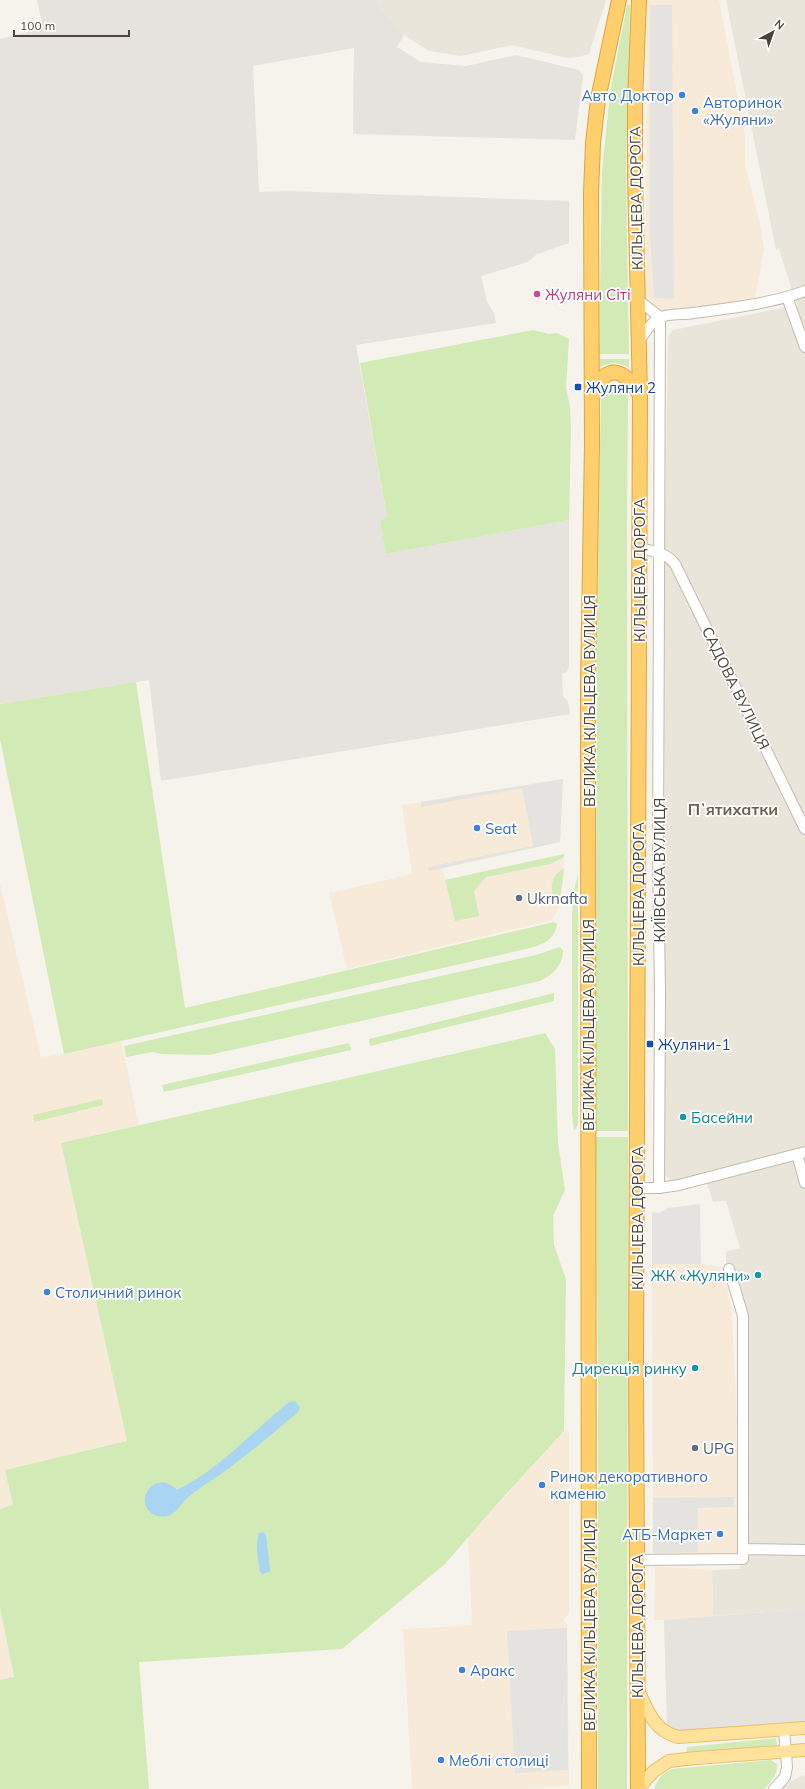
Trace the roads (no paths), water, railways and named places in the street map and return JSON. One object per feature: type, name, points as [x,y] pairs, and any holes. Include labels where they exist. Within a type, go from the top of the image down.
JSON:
[{"type":"highway","name":"ВЕЛИКА КІЛЬЦЕВА ВУЛИЦЯ","points":[[589,1789],[588,686],[592,390],[592,164],[595,122],[603,69],[619,0]]},
{"type":"highway","name":"КІЛЬЦЕВА ДОРОГА","points":[[638,1789],[636,1361],[640,395],[635,177],[635,101],[639,0]]},
{"type":"highway","points":[[592,390],[602,377],[608,374],[618,373],[626,376],[640,395]]},
{"type":"main road","points":[[638,1690],[655,1723],[661,1730],[678,1737],[805,1728]]},
{"type":"main road","points":[[638,1789],[654,1771],[669,1762],[696,1758],[805,1750]]},
{"type":"street","points":[[639,341],[648,328],[660,317],[787,297],[805,291]]},
{"type":"street","points":[[787,297],[805,347]]},
{"type":"street","points":[[638,300],[660,317]]},
{"type":"street","points":[[660,317],[660,553]]},
{"type":"street","name":"САДОВА ВУЛИЦЯ","points":[[639,548],[660,553],[669,557],[681,575],[805,829]]},
{"type":"street","name":"КИЇВСЬКА ВУЛИЦЯ","points":[[659,1188],[660,993],[658,846],[660,553]]},
{"type":"street","points":[[637,1188],[659,1188],[681,1184],[801,1153],[805,1183]]},
{"type":"street","points":[[729,1268],[743,1316],[743,1554]]},
{"type":"street","points":[[637,1560],[805,1550]]},
{"type":"street","points":[[774,1789],[785,1777],[787,1767],[784,1730]]},
{"type":"water","points":[[295,1401],[300,1407],[298,1412],[231,1467],[187,1498],[173,1514],[159,1516],[148,1510],[145,1503],[145,1496],[148,1490],[154,1485],[160,1483],[168,1484],[177,1490],[193,1481],[222,1461],[289,1402]]},
{"type":"water","points":[[263,1532],[266,1535],[270,1570],[269,1572],[262,1574],[260,1572],[257,1547],[259,1533]]},
{"type":"place","name":"Авто Доктор","points":[[682,95]]},
{"type":"place","name":"Авторинок «Жуляни»","points":[[695,111]]},
{"type":"place","name":"Жуляни Сіті","points":[[537,294]]},
{"type":"place","name":"Жуляни 2","points":[[578,387]]},
{"type":"place","name":"Seat","points":[[477,828]]},
{"type":"place","name":"Ukrnafta","points":[[519,898]]},
{"type":"place","name":"Жуляни-1","points":[[650,1044]]},
{"type":"place","name":"Басейни","points":[[683,1117]]},
{"type":"place","name":"ЖК «Жуляни»","points":[[758,1275]]},
{"type":"place","name":"Столичний ринок","points":[[47,1292]]},
{"type":"place","name":"Дирекція ринку","points":[[695,1368]]},
{"type":"place","name":"UPG","points":[[695,1448]]},
{"type":"place","name":"Ринок декоративного каменю","points":[[542,1485]]},
{"type":"place","name":"АТБ-Маркет","points":[[720,1534]]},
{"type":"place","name":"Аракс","points":[[462,1670]]},
{"type":"place","name":"Меблі столиці","points":[[441,1760]]},
{"type":"district","name":"Пʼятихатки","points":[[733,809]]}]
